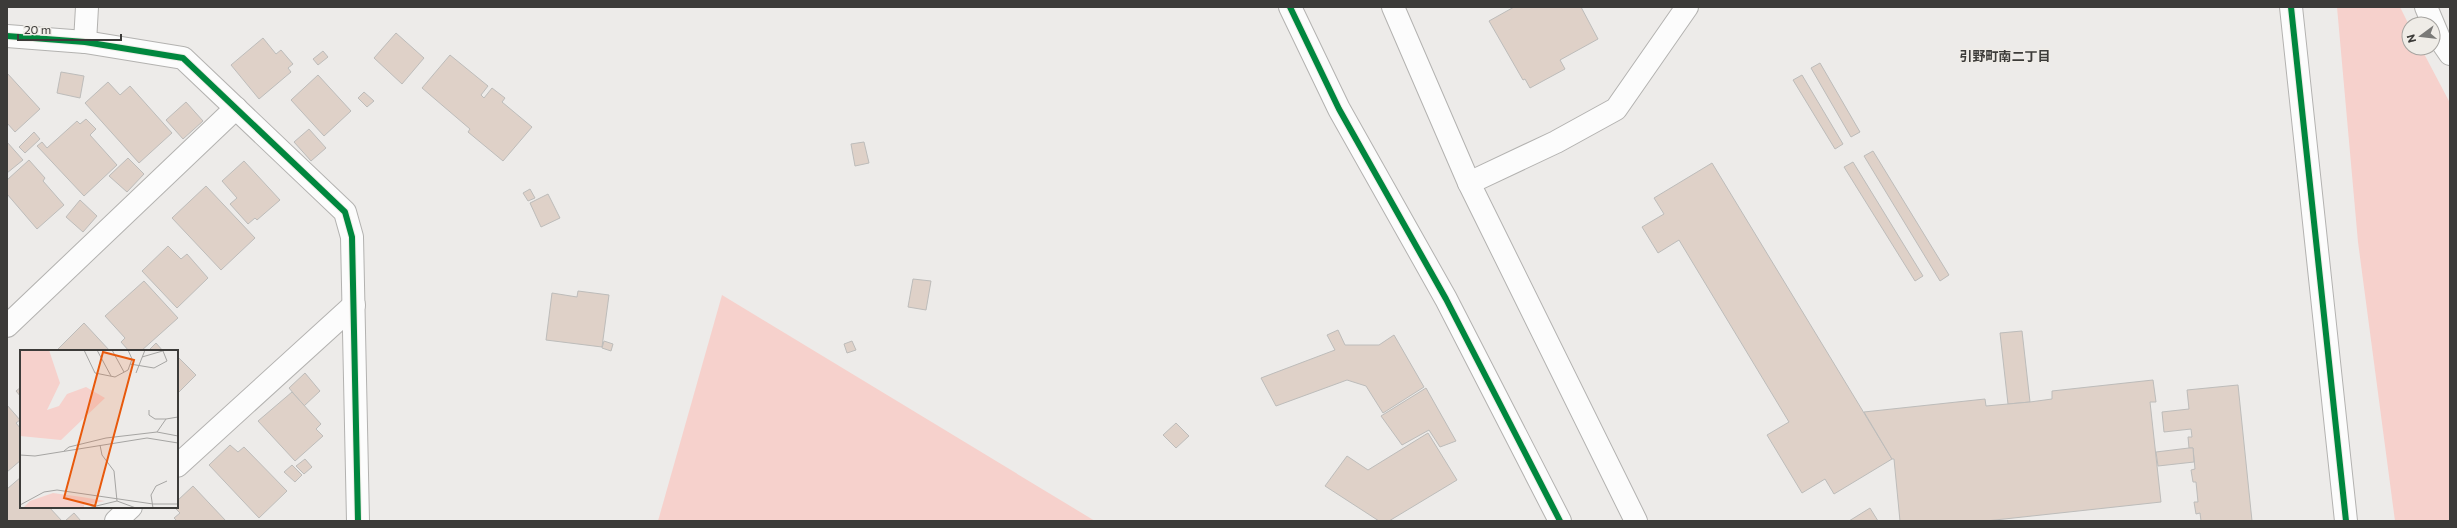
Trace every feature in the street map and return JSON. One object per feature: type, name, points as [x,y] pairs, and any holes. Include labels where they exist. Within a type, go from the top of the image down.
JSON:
[{"type":"street","points":[[85,42],[87,7]]},
{"type":"street","points":[[1290,7],[1339,109],[1446,299],[1560,521]]},
{"type":"street","points":[[1393,7],[1468,183],[1636,521]]},
{"type":"street","points":[[1468,183],[1556,142],[1616,109],[1687,7]]},
{"type":"street","points":[[2291,7],[2346,521]]},
{"type":"street","points":[[2426,7],[2439,38],[2450,54]]},
{"type":"street","points":[[7,36],[85,42],[183,58],[346,212],[352,237],[358,521]]},
{"type":"street","points":[[7,326],[236,108]]},
{"type":"street","points":[[178,465],[354,304]]},
{"type":"street","points":[[116,521],[131,508]]},
{"type":"shaded area","points":[[2337,7],[2400,7],[2404,16],[2401,16],[2401,56],[2425,56],[2450,103],[2450,521],[2395,521],[2358,242]]},
{"type":"shaded area","points":[[722,295],[1095,521],[658,521]]},
{"type":"building","points":[[1514,7],[1581,7],[1598,39],[1560,60],[1565,69],[1530,88],[1525,79],[1523,80],[1489,21]]},
{"type":"building","points":[[396,33],[424,58],[402,84],[374,58]]},
{"type":"building","points":[[263,38],[276,54],[281,50],[293,64],[288,68],[291,72],[259,99],[231,65]]},
{"type":"building","points":[[323,51],[328,57],[318,65],[313,59]]},
{"type":"building","points":[[450,55],[488,86],[481,95],[484,98],[492,88],[505,98],[502,102],[532,127],[503,161],[468,132],[470,129],[422,88]]},
{"type":"building","points":[[1820,63],[1860,132],[1851,137],[1811,68]]},
{"type":"building","points":[[61,72],[84,76],[80,98],[57,93]]},
{"type":"building","points":[[7,73],[40,109],[15,132],[7,123]]},
{"type":"building","points":[[318,75],[351,111],[324,136],[291,100]]},
{"type":"building","points":[[1802,75],[1843,144],[1835,149],[1793,80]]},
{"type":"building","points":[[108,82],[120,95],[130,86],[172,133],[139,163],[85,103]]},
{"type":"building","points":[[364,92],[374,101],[367,107],[358,98]]},
{"type":"building","points":[[186,102],[203,121],[183,139],[166,120]]},
{"type":"building","points":[[86,119],[96,129],[90,135],[117,165],[84,196],[37,146],[42,142],[47,148],[77,121],[80,124]]},
{"type":"building","points":[[309,129],[326,148],[311,161],[294,142]]},
{"type":"building","points":[[34,132],[40,139],[25,153],[19,147]]},
{"type":"building","points":[[7,142],[23,160],[7,173]]},
{"type":"building","points":[[864,142],[869,163],[855,166],[851,144]]},
{"type":"building","points":[[1873,151],[1949,275],[1940,281],[1864,156]]},
{"type":"building","points":[[128,158],[144,174],[127,192],[109,176]]},
{"type":"building","points":[[29,160],[45,178],[43,181],[64,205],[37,229],[7,194],[7,180]]},
{"type":"building","points":[[244,161],[280,200],[257,220],[255,218],[248,224],[230,204],[237,198],[222,181]]},
{"type":"building","points":[[1853,162],[1923,276],[1915,281],[1844,167]]},
{"type":"building","points":[[1712,163],[1892,459],[1834,494],[1825,479],[1802,493],[1767,435],[1789,422],[1679,240],[1658,253],[1642,227],[1664,214],[1654,198]]},
{"type":"building","points":[[206,186],[255,238],[221,270],[172,218]]},
{"type":"building","points":[[530,189],[535,198],[528,201],[523,193]]},
{"type":"building","points":[[548,194],[560,218],[541,227],[530,203]]},
{"type":"building","points":[[80,200],[97,216],[83,232],[66,217]]},
{"type":"building","points":[[168,246],[181,259],[187,254],[208,278],[177,308],[142,271]]},
{"type":"building","points":[[913,279],[931,281],[926,310],[908,307]]},
{"type":"building","points":[[144,281],[178,318],[142,350],[128,350],[121,342],[125,338],[105,316]]},
{"type":"building","points":[[578,291],[609,295],[602,347],[546,340],[552,293],[577,297]]},
{"type":"building","points":[[84,323],[109,350],[57,350]]},
{"type":"building","points":[[1338,330],[1345,345],[1379,345],[1394,335],[1424,387],[1383,413],[1366,386],[1347,380],[1276,406],[1261,378],[1335,350],[1327,335]]},
{"type":"building","points":[[2022,331],[2030,402],[2008,404],[2000,333]]},
{"type":"building","points":[[604,341],[613,344],[611,351],[602,348]]},
{"type":"building","points":[[852,341],[856,350],[847,353],[844,344]]},
{"type":"building","points":[[156,343],[162,350],[149,350]]},
{"type":"building","points":[[178,357],[196,375],[178,393]]},
{"type":"building","points":[[305,373],[320,391],[304,406],[289,388]]},
{"type":"building","points":[[2153,380],[2156,402],[2150,402],[2161,502],[1986,521],[1900,521],[1894,459],[1892,459],[1864,412],[1985,399],[1986,406],[2030,402],[2052,399],[2052,391]]},
{"type":"building","points":[[2238,385],[2252,521],[2201,521],[2200,513],[2196,514],[2194,502],[2198,502],[2196,482],[2193,482],[2191,470],[2195,469],[2193,448],[2189,448],[2188,437],[2192,437],[2191,429],[2164,432],[2162,412],[2189,409],[2187,390]]},
{"type":"building","points":[[20,388],[20,396],[16,391]]},
{"type":"building","points":[[1426,388],[1456,441],[1440,447],[1429,430],[1402,445],[1381,416]]},
{"type":"building","points":[[292,392],[321,424],[316,429],[323,436],[295,461],[258,421]]},
{"type":"building","points":[[7,405],[20,420],[16,423],[20,428],[20,461],[7,472]]},
{"type":"building","points":[[1176,423],[1189,436],[1176,448],[1163,435]]},
{"type":"building","points":[[1428,433],[1457,480],[1389,521],[1379,521],[1325,486],[1347,456],[1368,470]]},
{"type":"building","points":[[230,445],[238,452],[244,447],[287,491],[259,518],[209,465]]},
{"type":"building","points":[[2193,448],[2194,462],[2158,466],[2156,452]]},
{"type":"building","points":[[305,459],[312,467],[304,474],[296,466]]},
{"type":"building","points":[[292,465],[302,475],[295,482],[284,472]]},
{"type":"building","points":[[20,478],[20,508],[50,508],[62,521],[7,521],[7,489]]},
{"type":"building","points":[[193,486],[226,521],[177,521],[174,518],[180,513],[175,508],[178,508],[178,500]]},
{"type":"building","points":[[1870,508],[1878,521],[1849,521]]},
{"type":"building","points":[[74,513],[81,521],[65,521]]},
{"type":"cycle path","points":[[1290,7],[1339,109],[1446,299],[1560,521]]},
{"type":"cycle path","points":[[2291,7],[2346,521]]},
{"type":"cycle path","points":[[7,36],[85,42],[183,58],[345,212],[352,237],[358,521]]},
{"type":"district","name":"引野町南二丁目","points":[[2005,56]]}]
